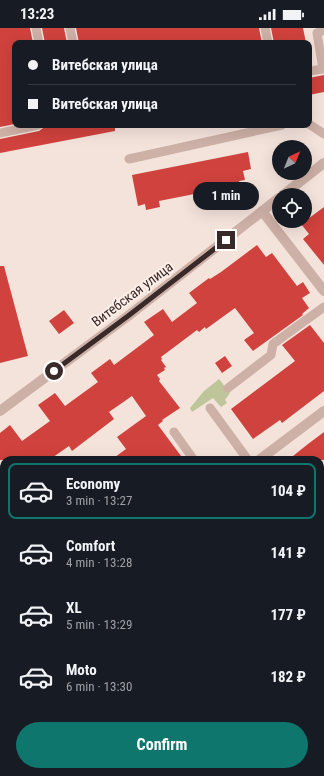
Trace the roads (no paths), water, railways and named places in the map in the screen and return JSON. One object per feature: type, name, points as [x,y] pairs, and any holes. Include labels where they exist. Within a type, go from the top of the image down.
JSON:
[{"type":"street","points":[[292,188],[324,163]]},
{"type":"street","name":"Витебская улица","points":[[0,411],[128,316],[272,203]]},
{"type":"street","points":[[262,211],[324,290]]},
{"type":"street","points":[[264,456],[324,410]]},
{"type":"lane","points":[[36,28],[38,40]]},
{"type":"lane","points":[[70,28],[72,40]]},
{"type":"lane","points":[[265,28],[267,40]]},
{"type":"lane","points":[[312,71],[322,69],[319,30]]},
{"type":"lane","points":[[312,126],[324,134]]},
{"type":"lane","points":[[0,133],[24,128]]},
{"type":"lane","points":[[129,159],[268,128]]},
{"type":"lane","points":[[228,388],[271,355],[273,344],[324,307]]},
{"type":"lane","points":[[210,408],[245,456]]},
{"type":"lane","points":[[174,432],[191,456]]}]
